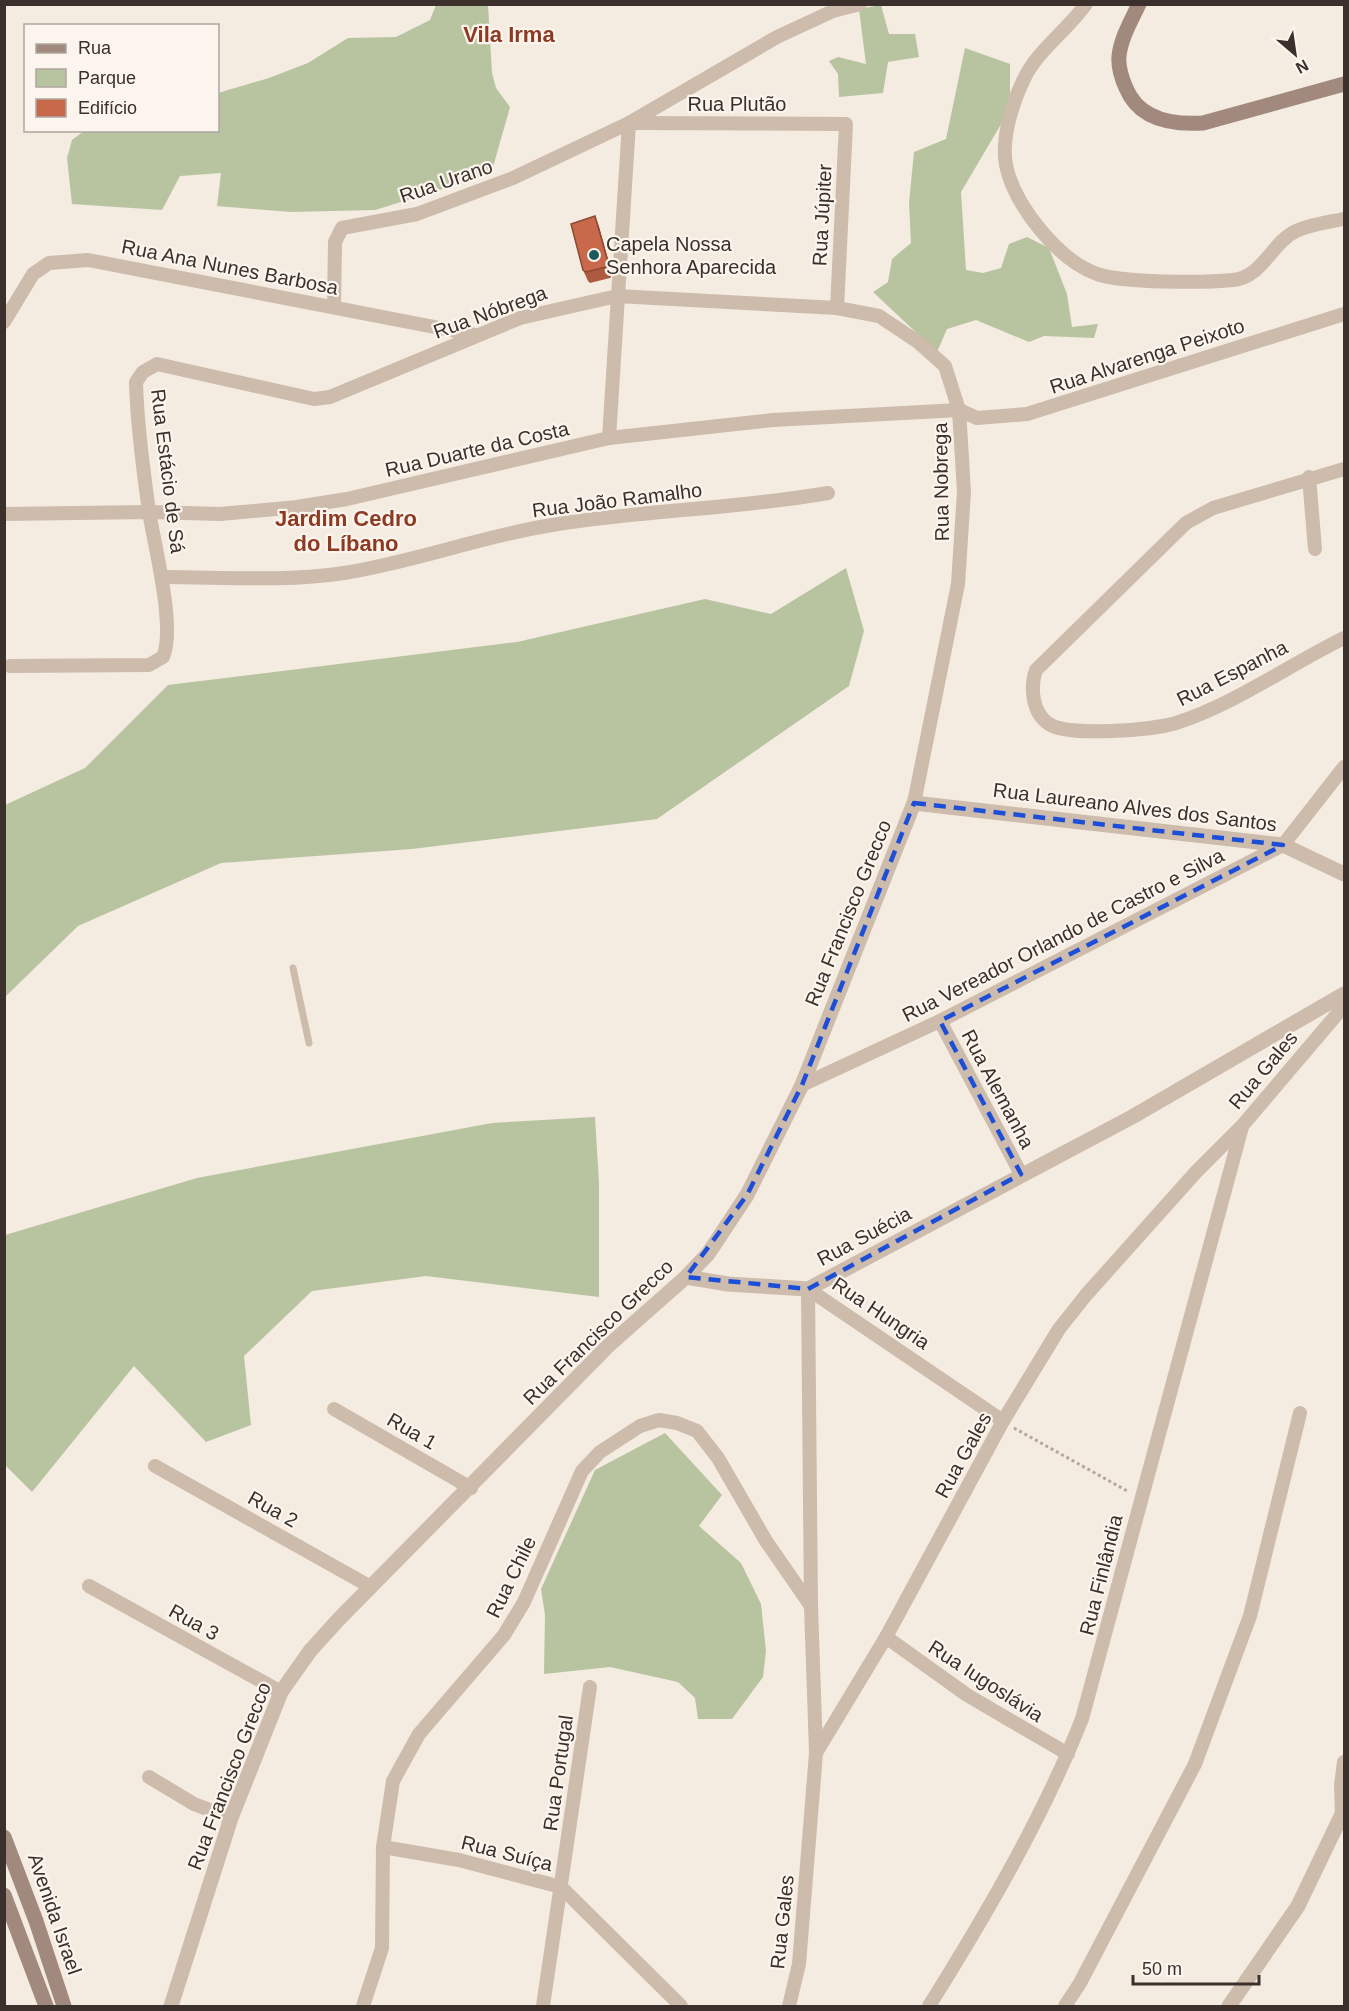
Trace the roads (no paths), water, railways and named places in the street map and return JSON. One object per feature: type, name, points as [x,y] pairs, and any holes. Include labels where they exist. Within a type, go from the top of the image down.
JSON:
[{"type":"main road","points":[[1139,4],[1123,40],[1119,58],[1123,81],[1130,98],[1143,112],[1161,121],[1181,124],[1203,123],[1344,84]]},
{"type":"main road","name":"Avenida Israel","points":[[4,1837],[36,1920],[63,2007]]},
{"type":"main road","name":"Avenida Israel","points":[[4,1895],[11,1928],[46,2007]]},
{"type":"street","points":[[609,438],[629,123],[777,37],[832,11],[860,4]]},
{"type":"street","points":[[1086,4],[1068,27],[1036,57],[1022,82],[1010,116],[1006,150],[1006,165],[1015,190],[1047,239],[1073,262],[1098,274],[1153,281],[1235,280],[1251,274],[1264,263],[1285,238],[1296,231],[1344,219]]},
{"type":"street","name":"Rua Plutão","points":[[629,123],[846,124]]},
{"type":"street","name":"Rua Urano","points":[[334,306],[335,242],[342,228],[417,214],[449,204],[513,178],[629,123]]},
{"type":"street","name":"Rua Júpiter","points":[[837,308],[846,124]]},
{"type":"street","name":"Rua Ana Nunes Barbosa","points":[[4,322],[33,274],[49,263],[88,261],[334,306],[476,335]]},
{"type":"street","name":"Rua Nóbrega","points":[[143,372],[157,364],[172,366],[314,399],[330,397],[476,335],[552,309],[617,296],[837,308],[879,316],[918,342],[945,366],[959,411]]},
{"type":"street","name":"Rua Alvarenga Peixoto","points":[[959,411],[977,418],[1027,414],[1344,314]]},
{"type":"street","name":"Rua Estácio de Sá","points":[[10,666],[148,665],[157,662],[166,650],[162,577],[149,512],[136,397],[136,382],[143,372]]},
{"type":"street","name":"Rua Duarte da Costa","points":[[4,514],[149,512],[220,514],[297,507],[347,499],[609,438],[773,420],[959,411]]},
{"type":"street","name":"Rua Nobrega","points":[[950,624],[958,584],[962,540],[964,492],[959,411]]},
{"type":"street","points":[[1315,549],[1309,477],[1344,468]]},
{"type":"street","name":"Rua Espanha","points":[[1309,477],[1213,508],[1186,523],[1036,670],[1031,686],[1037,709],[1047,723],[1062,729],[1139,731],[1176,723],[1220,704],[1344,638]]},
{"type":"street","name":"Rua João Ramalho","points":[[162,577],[298,578],[345,573],[550,525],[635,513],[777,502],[828,493]]},
{"type":"street","name":"Rua Francisco Grecco","points":[[171,2007],[231,1818],[281,1692],[310,1651],[616,1338],[686,1278],[708,1254],[747,1195],[802,1085],[914,803],[950,624]]},
{"type":"street","name":"Rua Vereador Orlando de Castro e Silva","points":[[802,1085],[940,1021],[1283,845],[1344,767]]},
{"type":"street","name":"Rua Laureano Alves dos Santos","points":[[914,803],[1283,845],[1344,874]]},
{"type":"street","name":"Rua Suécia","points":[[816,1753],[808,1289],[1132,1117],[1344,994]]},
{"type":"street","name":"Rua Gales","points":[[789,2007],[799,1964],[816,1753],[885,1637],[1003,1421],[1059,1329],[1086,1295],[1196,1172],[1242,1126],[1344,1006]]},
{"type":"street","name":"Rua Alemanha","points":[[940,1021],[1021,1174]]},
{"type":"street","name":"Rua Finlândia","points":[[929,2007],[1024,1842],[1068,1754],[1094,1683],[1141,1498],[1181,1358],[1242,1126]]},
{"type":"street","name":"Rua Hungria","points":[[686,1278],[728,1284],[808,1289],[1003,1421]]},
{"type":"street","name":"Rua 1","points":[[334,1409],[471,1488]]},
{"type":"street","points":[[1065,2007],[1080,1983],[1195,1764],[1250,1616],[1300,1413]]},
{"type":"street","name":"Rua Chile","points":[[363,2007],[382,1948],[383,1847],[393,1781],[419,1734],[504,1635],[524,1602],[582,1471],[600,1452],[640,1426],[659,1420],[696,1431],[718,1458],[766,1541],[812,1606]]},
{"type":"street","name":"Rua 2","points":[[155,1466],[371,1587]]},
{"type":"street","name":"Rua 3","points":[[89,1586],[281,1692]]},
{"type":"street","name":"Rua Iugoslávia","points":[[885,1637],[967,1695],[1068,1754]]},
{"type":"street","name":"Rua Portugal","points":[[543,2007],[590,1688]]},
{"type":"street","points":[[1229,2007],[1298,1906],[1343,1813],[1341,1785],[1344,1762]]},
{"type":"street","points":[[148,1777],[194,1804],[231,1818]]},
{"type":"street","name":"Rua Suíça","points":[[383,1847],[459,1860],[561,1887],[681,2007]]},
{"type":"lane","points":[[293,969],[309,1043]]},
{"type":"place","name":"Capela Nossa Senhora Aparecida","points":[[594,255]]},
{"type":"district","name":"Vila Irma","points":[[509,34]]},
{"type":"district","name":"Jardim Cedro do Líbano","points":[[346,530]]}]
